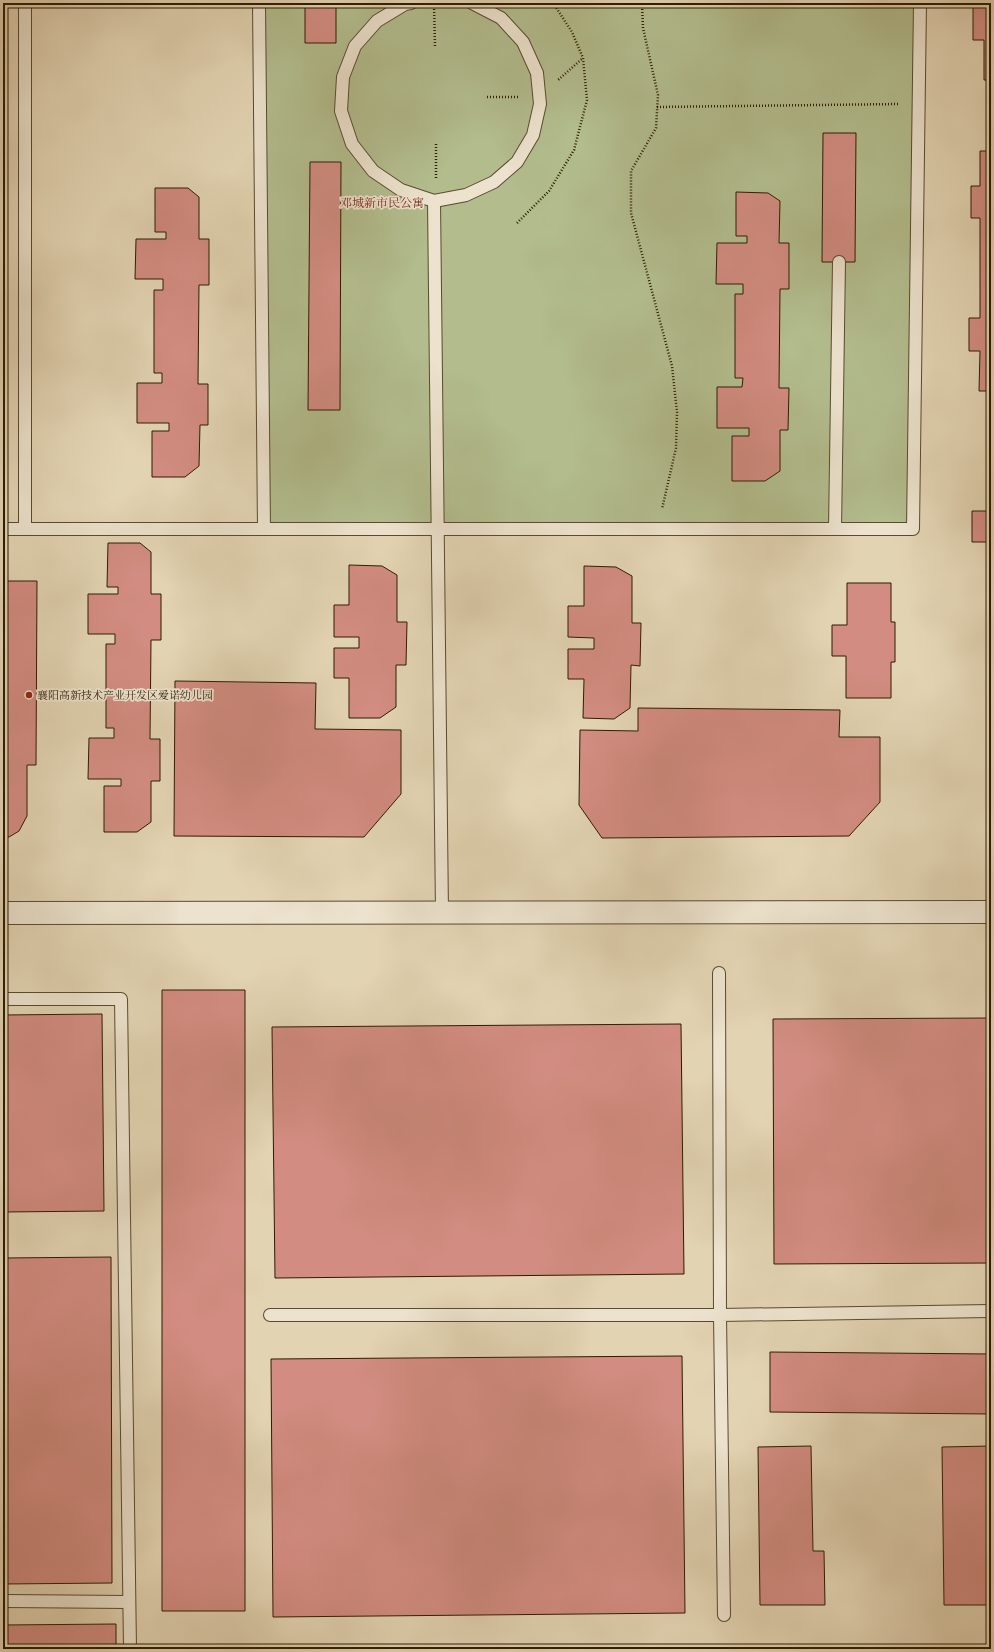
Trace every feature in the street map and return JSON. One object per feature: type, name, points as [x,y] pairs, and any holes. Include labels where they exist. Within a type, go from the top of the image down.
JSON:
[{"type":"street","points":[[3,913],[991,912]]},
{"type":"lane","points":[[25,3],[25,528]]},
{"type":"lane","points":[[259,3],[264,528]]},
{"type":"lane","points":[[411,3],[406,4],[377,21],[355,46],[343,77],[341,111],[352,144],[373,172],[401,190],[435,201],[466,195],[494,182],[518,162],[533,135],[540,104],[537,73],[523,42],[501,18],[472,3]]},
{"type":"lane","points":[[3,528],[913,528],[920,3]]},
{"type":"lane","points":[[435,201],[442,913]]},
{"type":"lane","points":[[835,528],[840,262]]},
{"type":"lane","points":[[719,973],[720,1315],[724,1615]]},
{"type":"lane","points":[[3,998],[121,999],[130,1649]]},
{"type":"lane","points":[[270,1315],[720,1315],[991,1311]]},
{"type":"lane","points":[[3,1601],[130,1602]]},
{"type":"path","points":[[434,3],[435,47]]},
{"type":"path","points":[[553,3],[572,32],[583,58]]},
{"type":"path","points":[[642,3],[643,28],[658,95],[656,128],[631,171],[631,213],[672,366],[677,412],[676,448],[663,500],[659,528]]},
{"type":"path","points":[[657,107],[918,104]]},
{"type":"path","points":[[435,201],[436,144]]},
{"type":"green space","points":[[259,3],[920,3],[913,529],[264,529]]},
{"type":"building","points":[[305,3],[336,3],[336,43],[305,43]]},
{"type":"building","points":[[985,3],[991,3],[991,80],[984,80],[984,40],[973,40],[973,6],[985,6]]},
{"type":"building","points":[[823,133],[856,133],[855,262],[822,262]]},
{"type":"building","points":[[980,151],[991,151],[991,391],[979,391],[980,351],[969,351],[969,318],[980,318],[980,218],[971,218],[971,186],[980,186]]},
{"type":"building","points":[[310,162],[341,162],[340,410],[308,410]]},
{"type":"building","points":[[155,188],[188,188],[199,197],[199,239],[209,239],[209,285],[199,285],[198,384],[208,384],[208,425],[200,425],[199,466],[185,477],[152,477],[152,431],[169,431],[169,423],[137,423],[137,383],[162,383],[162,373],[154,373],[154,290],[163,290],[163,279],[135,279],[136,239],[166,239],[166,232],[155,232]]},
{"type":"building","points":[[736,192],[768,193],[780,201],[779,243],[789,243],[789,289],[780,289],[779,388],[789,388],[788,430],[780,430],[780,471],[765,481],[732,481],[732,436],[749,436],[749,428],[717,428],[717,387],[742,387],[743,378],[735,378],[735,294],[743,294],[743,284],[716,284],[717,243],[747,243],[747,236],[736,236]]},
{"type":"building","points":[[987,469],[991,469],[991,584],[987,584],[987,542],[972,542],[972,511],[987,511]]},
{"type":"building","points":[[108,543],[140,543],[151,552],[151,594],[161,594],[161,640],[151,640],[150,739],[160,739],[160,781],[151,781],[151,822],[137,832],[104,832],[104,786],[121,786],[121,779],[88,779],[89,738],[114,738],[114,728],[106,728],[106,644],[115,644],[115,634],[88,634],[88,594],[118,594],[118,587],[107,587]]},
{"type":"building","points":[[349,565],[382,566],[397,575],[397,622],[407,622],[406,665],[396,665],[396,707],[380,718],[349,718],[349,678],[334,678],[334,648],[359,648],[359,637],[334,637],[334,605],[349,605]]},
{"type":"building","points":[[584,566],[616,567],[632,576],[632,623],[641,623],[640,666],[631,665],[630,708],[614,719],[583,718],[584,679],[568,679],[568,649],[594,649],[594,638],[568,637],[568,606],[584,606]]},
{"type":"building","points":[[3,581],[37,581],[36,765],[27,765],[27,816],[19,831],[9,837],[3,837]]},
{"type":"building","points":[[847,583],[891,583],[891,622],[895,622],[895,662],[891,662],[891,698],[846,698],[846,656],[832,656],[832,625],[847,625]]},
{"type":"building","points":[[175,681],[316,683],[315,729],[401,730],[401,794],[364,837],[174,836]]},
{"type":"building","points":[[638,708],[840,710],[839,737],[880,737],[880,802],[849,836],[602,838],[579,805],[580,730],[638,731]]},
{"type":"building","points":[[162,990],[245,990],[245,1611],[162,1611]]},
{"type":"building","points":[[102,1014],[104,1211],[3,1212],[3,1015]]},
{"type":"building","points":[[991,1018],[991,1263],[774,1264],[773,1019]]},
{"type":"building","points":[[681,1024],[684,1274],[275,1278],[272,1027]]},
{"type":"building","points":[[111,1257],[112,1583],[3,1584],[3,1258]]},
{"type":"building","points":[[770,1352],[991,1354],[991,1414],[770,1412]]},
{"type":"building","points":[[682,1356],[685,1613],[273,1617],[271,1359]]},
{"type":"building","points":[[811,1446],[813,1551],[824,1551],[825,1605],[760,1605],[758,1447]]},
{"type":"building","points":[[991,1446],[991,1605],[944,1605],[942,1447]]},
{"type":"building","points":[[116,1624],[116,1649],[3,1649],[3,1625]]},
{"type":"place","name":"襄阳高新技术产业开发区爱诺幼儿园","points":[[29,695]]},
{"type":"district","name":"邓城新市民公寓","points":[[382,203]]}]
